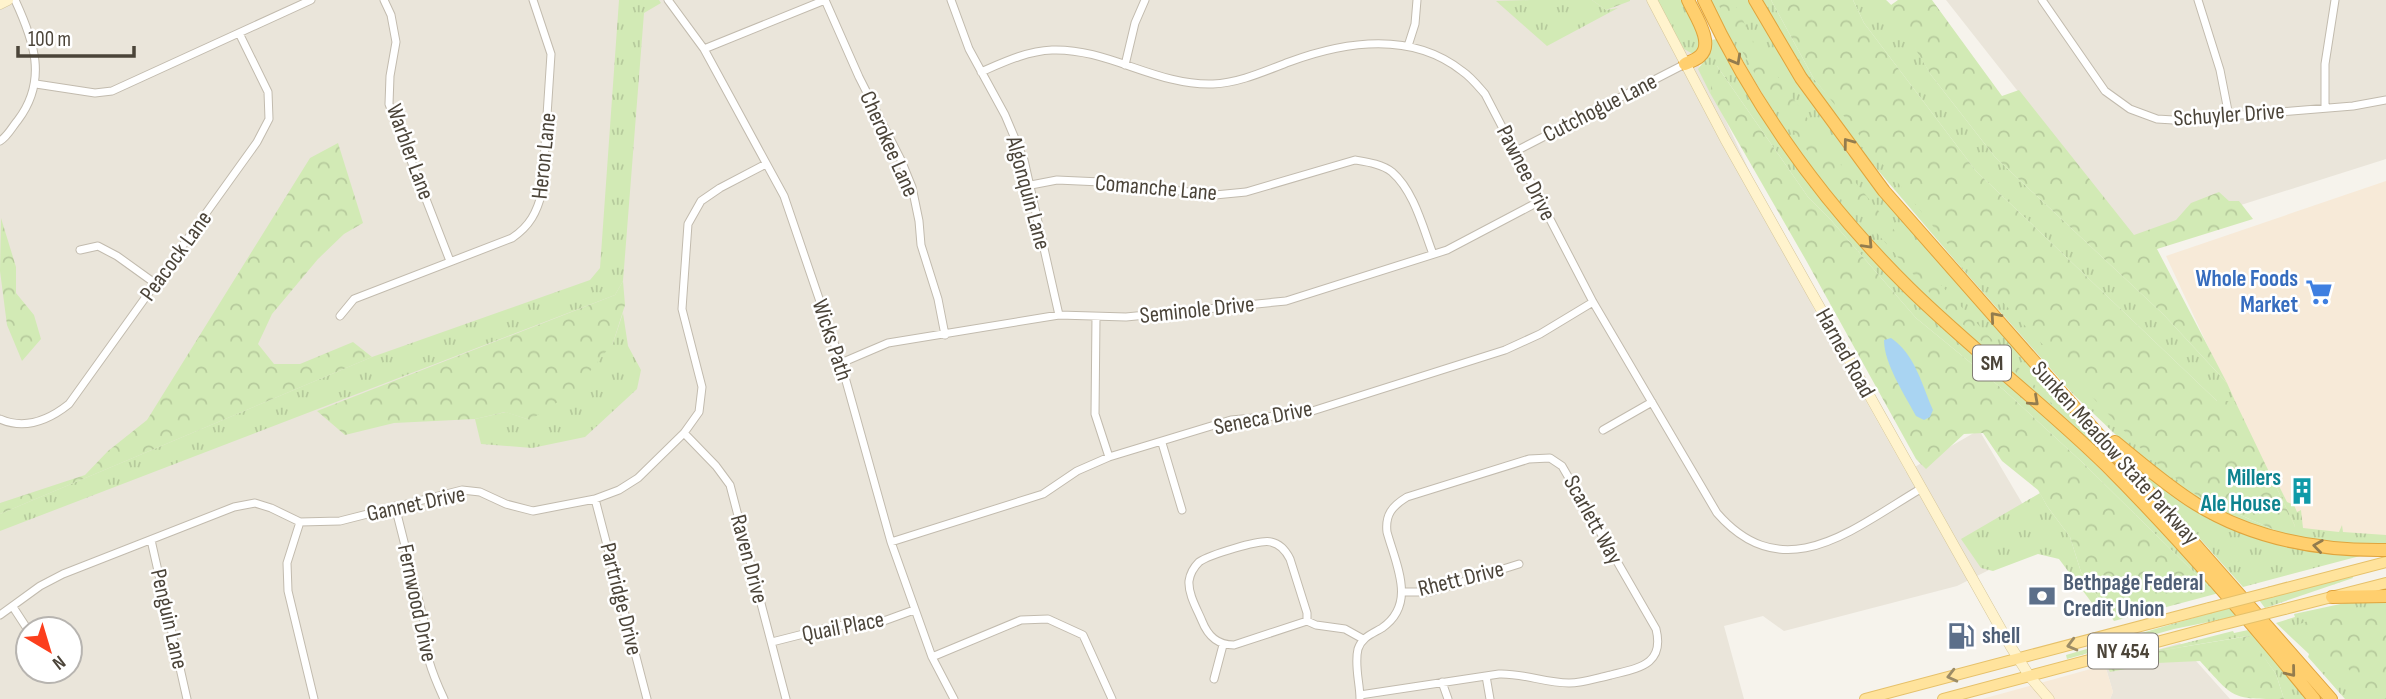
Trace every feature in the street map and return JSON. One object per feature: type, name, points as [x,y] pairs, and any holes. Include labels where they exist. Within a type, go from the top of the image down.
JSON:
[{"type":"highway","points":[[1685,64],[1700,56],[1705,49],[1705,37],[1688,0]]},
{"type":"highway","name":"Sunken Meadow State Parkway","points":[[1704,0],[1748,83],[1794,155],[1844,219],[1909,288],[2105,464],[2195,559],[2314,699]]},
{"type":"highway","name":"Sunken Meadow State Parkway","points":[[1755,0],[1801,78],[1884,191],[2331,699]]},
{"type":"highway","points":[[2087,420],[2197,505],[2234,523],[2301,544],[2386,550]]},
{"type":"highway","points":[[2332,597],[2386,596]]},
{"type":"main road","points":[[0,4],[8,0]]},
{"type":"main road","name":"Harned Road","points":[[1652,0],[1685,64],[2018,659],[2049,699]]},
{"type":"main road","name":"NY 454","points":[[1865,699],[2386,562]]},
{"type":"main road","name":"NY 454","points":[[1943,699],[2386,583]]},
{"type":"street","points":[[0,141],[22,114],[36,84],[32,41],[15,0]]},
{"type":"street","points":[[36,84],[95,93],[112,90],[311,0]]},
{"type":"street","name":"Warbler Lane","points":[[384,0],[391,15],[396,42],[390,76],[389,104],[450,261]]},
{"type":"street","name":"Heron Lane","points":[[340,316],[354,299],[512,238],[525,230],[538,210],[542,192],[551,54],[533,0]]},
{"type":"street","name":"Wicks Path","points":[[668,0],[705,48],[784,196],[841,363],[891,542],[932,657],[954,699]]},
{"type":"street","points":[[705,48],[825,0]]},
{"type":"street","name":"Cherokee Lane","points":[[825,0],[912,187],[921,245],[938,299],[945,335]]},
{"type":"street","name":"Algonquin Lane","points":[[951,0],[981,72],[1016,137],[1031,185],[1059,315]]},
{"type":"street","points":[[1125,65],[1135,23],[1145,0]]},
{"type":"street","points":[[1408,46],[1415,24],[1417,0]]},
{"type":"street","name":"Schuyler Drive","points":[[2042,0],[2105,91],[2130,109],[2157,119],[2190,121],[2251,116],[2386,100]]},
{"type":"street","points":[[2198,0],[2220,70],[2229,116]]},
{"type":"street","points":[[2325,107],[2325,64],[2335,0]]},
{"type":"street","name":"Peacock Lane","points":[[0,419],[10,424],[30,424],[55,415],[69,404],[257,142],[269,119],[268,92],[239,33]]},
{"type":"street","name":"Pawnee Drive","points":[[981,72],[1022,55],[1049,50],[1074,50],[1186,82],[1214,84],[1244,79],[1316,52],[1368,43],[1408,46],[1439,56],[1464,72],[1485,94],[1593,302],[1717,513],[1733,531],[1752,542],[1777,550],[1800,550],[1821,545],[1858,527],[1922,488]]},
{"type":"street","name":"Cutchogue Lane","points":[[1516,151],[1685,64]]},
{"type":"street","name":"Comanche Lane","points":[[1031,185],[1057,180],[1101,182],[1215,195],[1246,192],[1355,160],[1370,162],[1390,170],[1405,188],[1433,254]]},
{"type":"street","name":"Gannet Drive","points":[[0,615],[40,586],[63,574],[234,507],[254,503],[300,522],[341,521],[462,490],[480,492],[506,504],[533,511],[595,499],[619,490],[638,478],[684,433],[699,412],[702,387],[682,309],[688,224],[701,201],[766,164]]},
{"type":"street","name":"Seminole Drive","points":[[841,363],[888,343],[1059,315],[1096,317],[1168,313],[1286,301],[1433,254],[1466,241],[1540,201]]},
{"type":"street","points":[[80,250],[99,246],[156,284]]},
{"type":"street","name":"Seneca Drive","points":[[891,542],[1043,494],[1077,471],[1109,457],[1231,421],[1306,413],[1505,350],[1540,334],[1593,302]]},
{"type":"street","points":[[1096,317],[1095,414],[1109,457]]},
{"type":"street","points":[[1603,430],[1652,402]]},
{"type":"street","name":"Raven Drive","points":[[684,433],[716,466],[730,485],[786,699]]},
{"type":"street","points":[[1162,443],[1182,510]]},
{"type":"street","name":"Scarlett Way","points":[[1363,639],[1357,655],[1360,697],[1511,673],[1559,682],[1580,682],[1638,668],[1652,659],[1657,650],[1658,637],[1652,622],[1562,466],[1550,458],[1530,459],[1397,503],[1392,508],[1386,524],[1403,592]]},
{"type":"street","name":"Partridge Drive","points":[[595,499],[647,699]]},
{"type":"street","name":"Fernwood Drive","points":[[395,506],[424,621],[423,639],[428,664],[444,699]]},
{"type":"street","points":[[300,522],[287,563],[288,591],[314,699]]},
{"type":"street","name":"Penguin Lane","points":[[150,540],[187,699]]},
{"type":"street","points":[[1307,621],[1307,613],[1287,552],[1276,543],[1261,541],[1202,560],[1191,574],[1189,590],[1205,629],[1213,639],[1223,645],[1234,645],[1307,621],[1345,629],[1363,639],[1388,623],[1396,614],[1403,592]]},
{"type":"street","name":"Rhett Drive","points":[[1403,592],[1430,592],[1519,564]]},
{"type":"street","points":[[13,607],[18,615]]},
{"type":"street","name":"Quail Place","points":[[772,642],[835,626],[881,622],[914,610]]},
{"type":"street","points":[[932,657],[1021,620],[1048,619],[1083,635],[1112,699]]},
{"type":"street","points":[[1214,679],[1223,645]]},
{"type":"street","points":[[1486,676],[1490,699]]},
{"type":"street","points":[[1443,682],[1448,699]]},
{"type":"shaded area","points":[[0,0],[1659,0],[1703,72],[1814,309],[1906,472],[1979,430],[2045,542],[1957,586],[1784,631],[1763,616],[1724,626],[1744,699],[0,699]]},
{"type":"shaded area","points":[[1946,0],[2386,0],[2386,159],[2134,239]]},
{"type":"shaded area","points":[[2386,181],[2386,537],[2295,534],[2166,256]]},
{"type":"shaded area","points":[[2180,643],[2230,699],[2110,699],[2113,692],[2105,665]]},
{"type":"shaded area","points":[[2105,665],[2113,692],[2110,699],[1982,699]]},
{"type":"green space","points":[[619,0],[659,0],[661,3],[644,13],[623,281],[615,295],[0,531],[0,514],[372,357],[590,280],[600,268]]},
{"type":"green space","points":[[1592,0],[1606,10],[1618,8],[1547,46],[1496,1]]},
{"type":"green space","points":[[1592,0],[1630,0],[1630,1],[1606,10]]},
{"type":"green space","points":[[1656,0],[1682,0],[1699,35],[1698,49],[1693,54],[1684,49]]},
{"type":"green space","points":[[1710,0],[1750,0],[1803,90],[1848,154],[1984,314],[2160,509],[1991,359],[1871,240],[1816,174],[1783,126],[1752,77]]},
{"type":"green space","points":[[1717,0],[1733,0],[1754,43],[1834,156],[1925,268],[2060,412],[1937,301],[1822,171],[1766,93],[1726,23]]},
{"type":"green space","points":[[1761,0],[1771,0],[1814,79],[1846,117],[2199,497],[2286,535],[2295,526],[2271,476],[2287,502],[2294,505],[2297,512],[2301,510],[2303,528],[2339,532],[2342,525],[2343,532],[2386,535],[2386,544],[2359,547],[2270,533],[2194,499],[2137,455],[2073,394],[1847,134],[1794,57]]},
{"type":"green space","points":[[1771,0],[1853,0],[1864,23],[1976,171],[2217,401],[2235,401],[2295,526],[2292,532],[2286,535],[2199,497],[2147,455],[1945,241],[1814,79]]},
{"type":"green space","points":[[1853,0],[1886,0],[1891,5],[1931,75],[1995,157],[2163,314],[2227,383],[2235,401],[2217,401],[1976,171],[1864,23]]},
{"type":"green space","points":[[1886,0],[1891,5],[1898,0],[1932,0],[2002,96],[2019,90],[2134,235],[2176,220],[2191,203],[2219,192],[2229,201],[2239,201],[2253,219],[2157,249],[2227,383],[2163,314],[1995,157],[1931,75]]},
{"type":"green space","points":[[1717,39],[1751,98],[1807,182],[1872,259],[1933,319],[2087,456],[2219,593],[2207,585],[2082,462],[2005,391],[1916,318],[1808,197],[1717,66],[1710,93],[1698,69],[1708,56],[1711,40]]},
{"type":"green space","points":[[1717,66],[1808,197],[1916,318],[2005,391],[2082,462],[2207,585],[2219,593],[2114,621],[2081,572],[2070,537],[2038,490],[2002,461],[1983,433],[1964,434],[1926,469],[1916,459],[1710,93],[1712,83],[1706,73]]},
{"type":"green space","points":[[338,143],[363,223],[344,234],[318,259],[272,314],[258,344],[274,364],[300,364],[353,342],[372,357],[0,514],[0,503],[85,475],[108,451],[147,420],[310,158]]},
{"type":"green space","points":[[1,218],[16,267],[16,293],[34,315],[41,339],[22,361],[7,325],[0,271]]},
{"type":"green space","points":[[623,281],[625,305],[613,343],[573,392],[530,420],[505,412],[475,419],[394,423],[345,435],[317,411],[615,295]]},
{"type":"green space","points":[[623,313],[628,346],[641,370],[637,389],[585,437],[532,448],[481,444],[475,419],[506,412],[530,420],[613,343]]},
{"type":"green space","points":[[2125,455],[2221,522],[2360,556],[2243,587]]},
{"type":"green space","points":[[2040,493],[2070,537],[2081,572],[2108,612],[2092,603],[2059,559],[2038,554],[1993,571],[1981,568],[1961,539]]},
{"type":"green space","points":[[2352,575],[2353,578],[2265,608],[2259,600]]},
{"type":"green space","points":[[2359,600],[2386,601],[2386,699],[2345,699],[2308,657],[2309,654],[2276,623],[2295,617],[2294,614]]},
{"type":"green space","points":[[2231,607],[2238,616],[2174,629],[2067,659],[2066,655]]},
{"type":"green space","points":[[2338,610],[2369,610],[2386,616],[2386,699],[2373,699],[2342,661],[2321,658],[2286,629]]},
{"type":"green space","points":[[2253,629],[2309,699],[2284,699],[2276,674],[2248,636],[2146,653],[2233,631]]},
{"type":"green space","points":[[2249,636],[2276,674],[2284,699],[2243,697],[2235,694],[2220,683],[2200,661],[2157,663],[2110,672],[2106,664],[2146,653]]},
{"type":"water","points":[[1891,338],[1906,352],[1921,380],[1933,410],[1930,417],[1924,420],[1916,416],[1891,369],[1884,340]]},
{"type":"place","name":"Whole Foods Market","points":[[2319,292]]},
{"type":"place","name":"Millers Ale House","points":[[2302,491]]},
{"type":"place","name":"Bethpage Federal Credit Union","points":[[2042,596]]},
{"type":"place","name":"shell","points":[[1961,636]]}]
